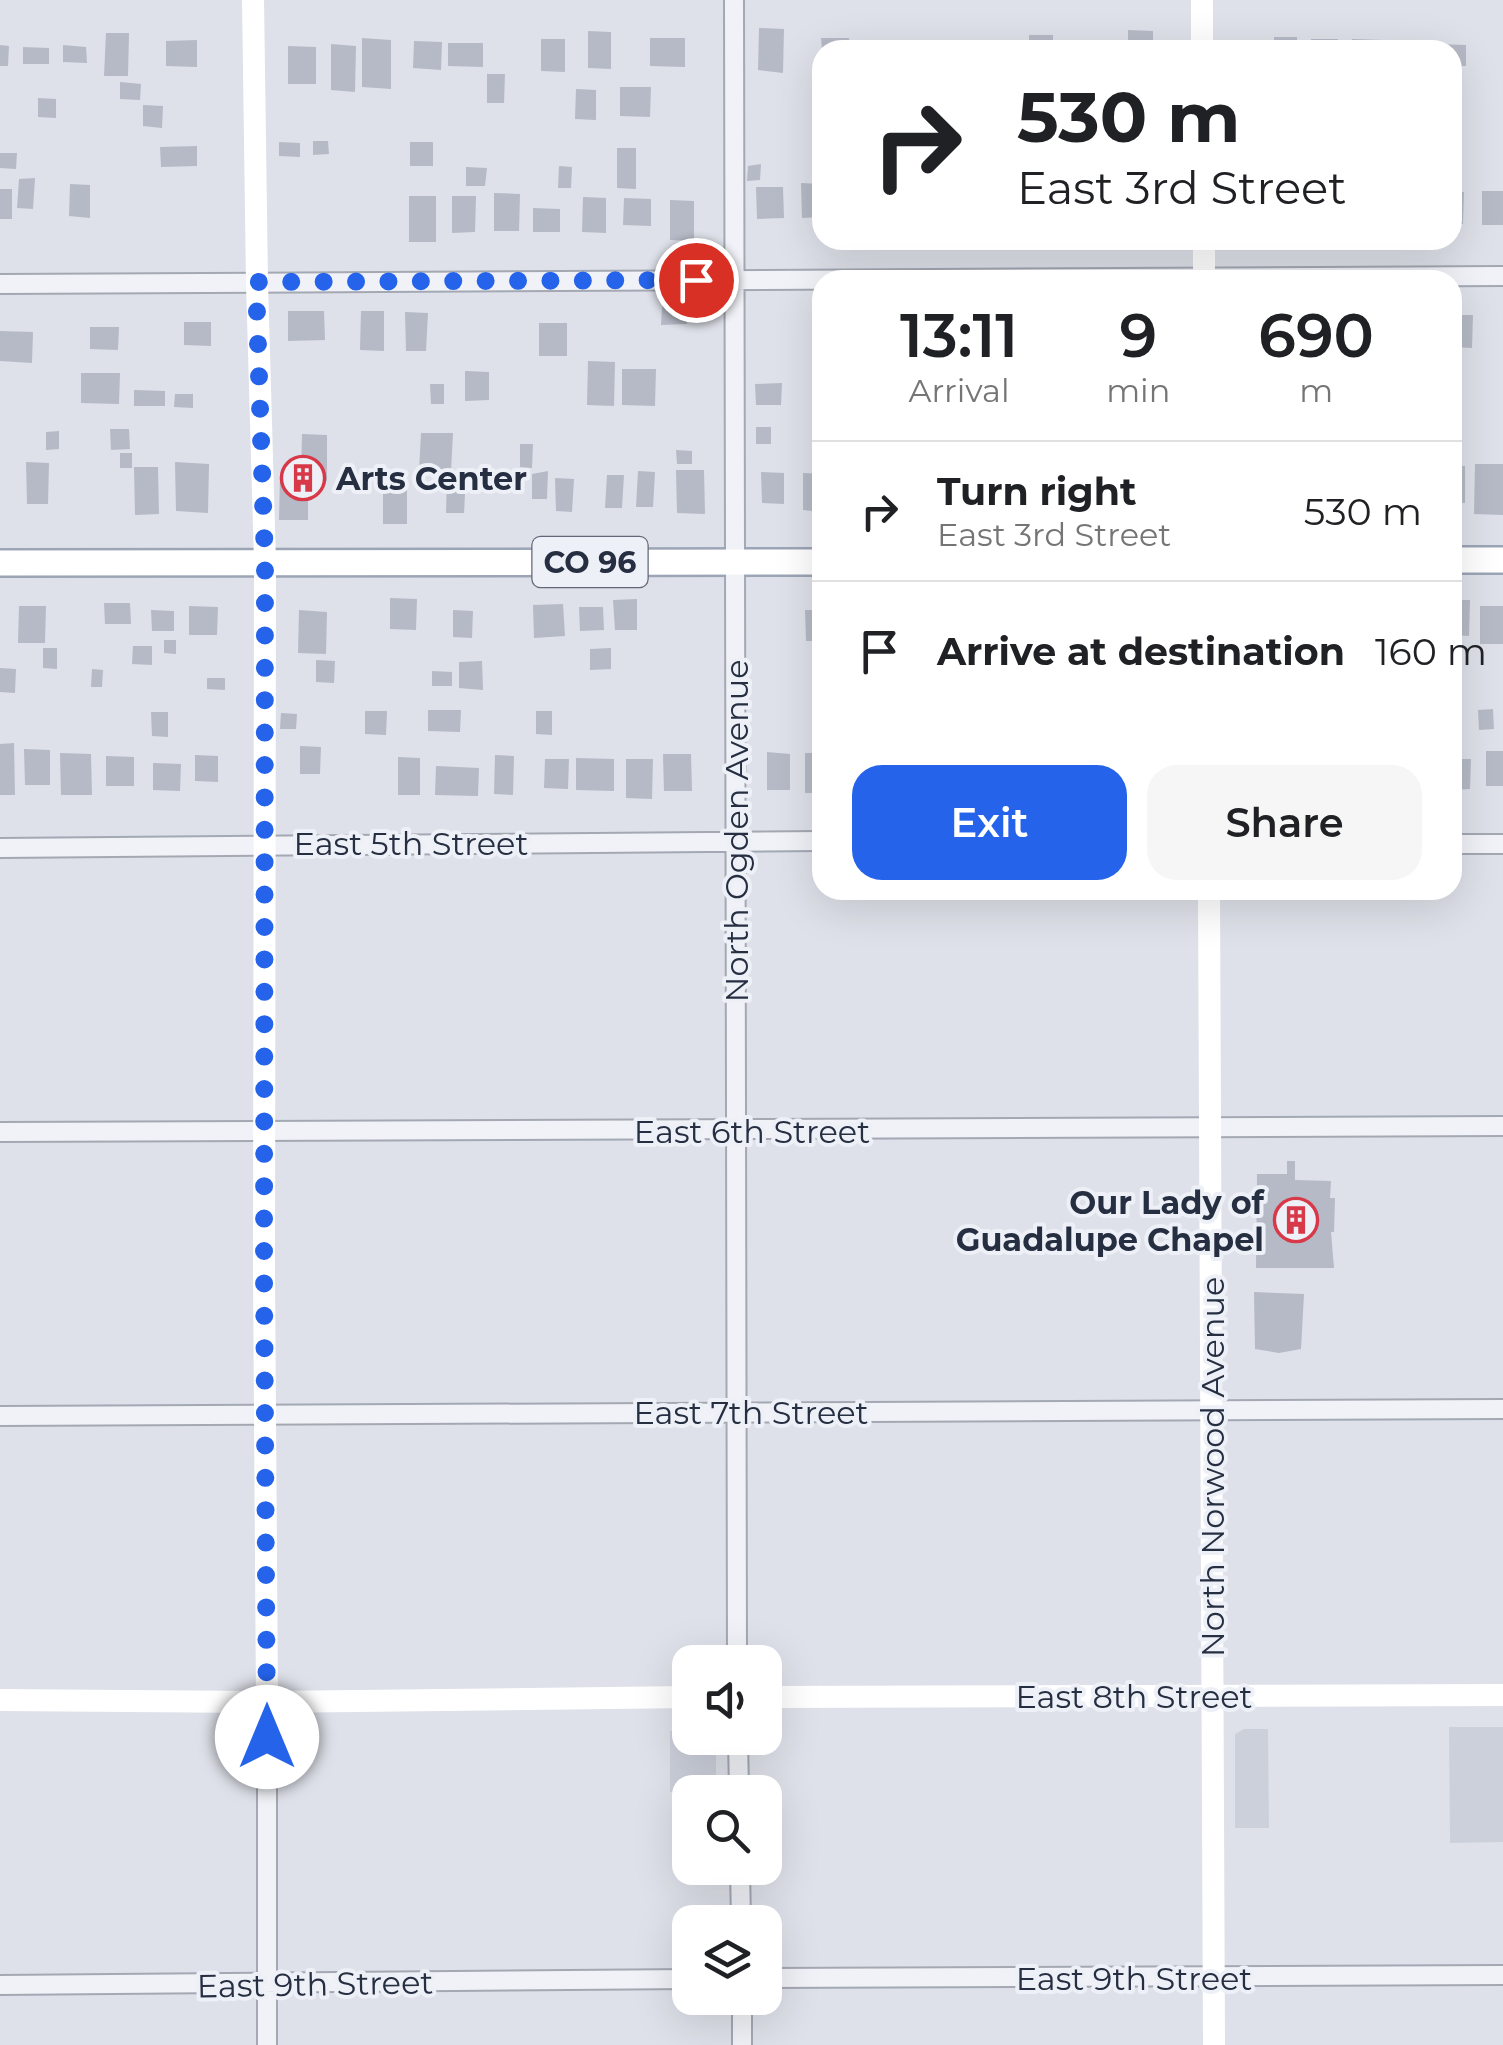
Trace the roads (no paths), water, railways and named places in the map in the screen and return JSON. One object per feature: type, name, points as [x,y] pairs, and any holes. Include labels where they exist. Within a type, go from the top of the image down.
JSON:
[{"type":"main road","points":[[1462,560],[1503,560]]},
{"type":"main road","name":"CO 96","points":[[0,564],[812,562]]},
{"type":"street","points":[[254,0],[256,282],[265,562],[267,2045]]},
{"type":"street","name":"North Ogden Avenue","points":[[734,0],[738,1645]]},
{"type":"street","points":[[1202,0],[1202,40]]},
{"type":"street","points":[[1462,276],[1503,276]]},
{"type":"street","points":[[0,284],[812,280]]},
{"type":"street","name":"East 5th Street","points":[[0,848],[812,841]]},
{"type":"street","points":[[1462,844],[1503,844]]},
{"type":"street","name":"North Norwood Avenue","points":[[1209,900],[1214,2045]]},
{"type":"street","name":"East 6th Street","points":[[0,1132],[1503,1126]]},
{"type":"street","name":"East 7th Street","points":[[0,1416],[1503,1409]]},
{"type":"street","name":"East 8th Street","points":[[782,1697],[1503,1695]]},
{"type":"street","points":[[0,1700],[267,1702],[672,1697]]},
{"type":"street","name":"East 9th Street","points":[[782,1978],[1503,1976]]},
{"type":"street","name":"East 9th Street","points":[[0,1985],[672,1979]]},
{"type":"street","points":[[742,2015],[742,2045]]},
{"type":"place","name":"Arts Center","points":[[303,478]]},
{"type":"place","name":"Our Lady of Guadalupe Chapel","points":[[1296,1220]]}]
